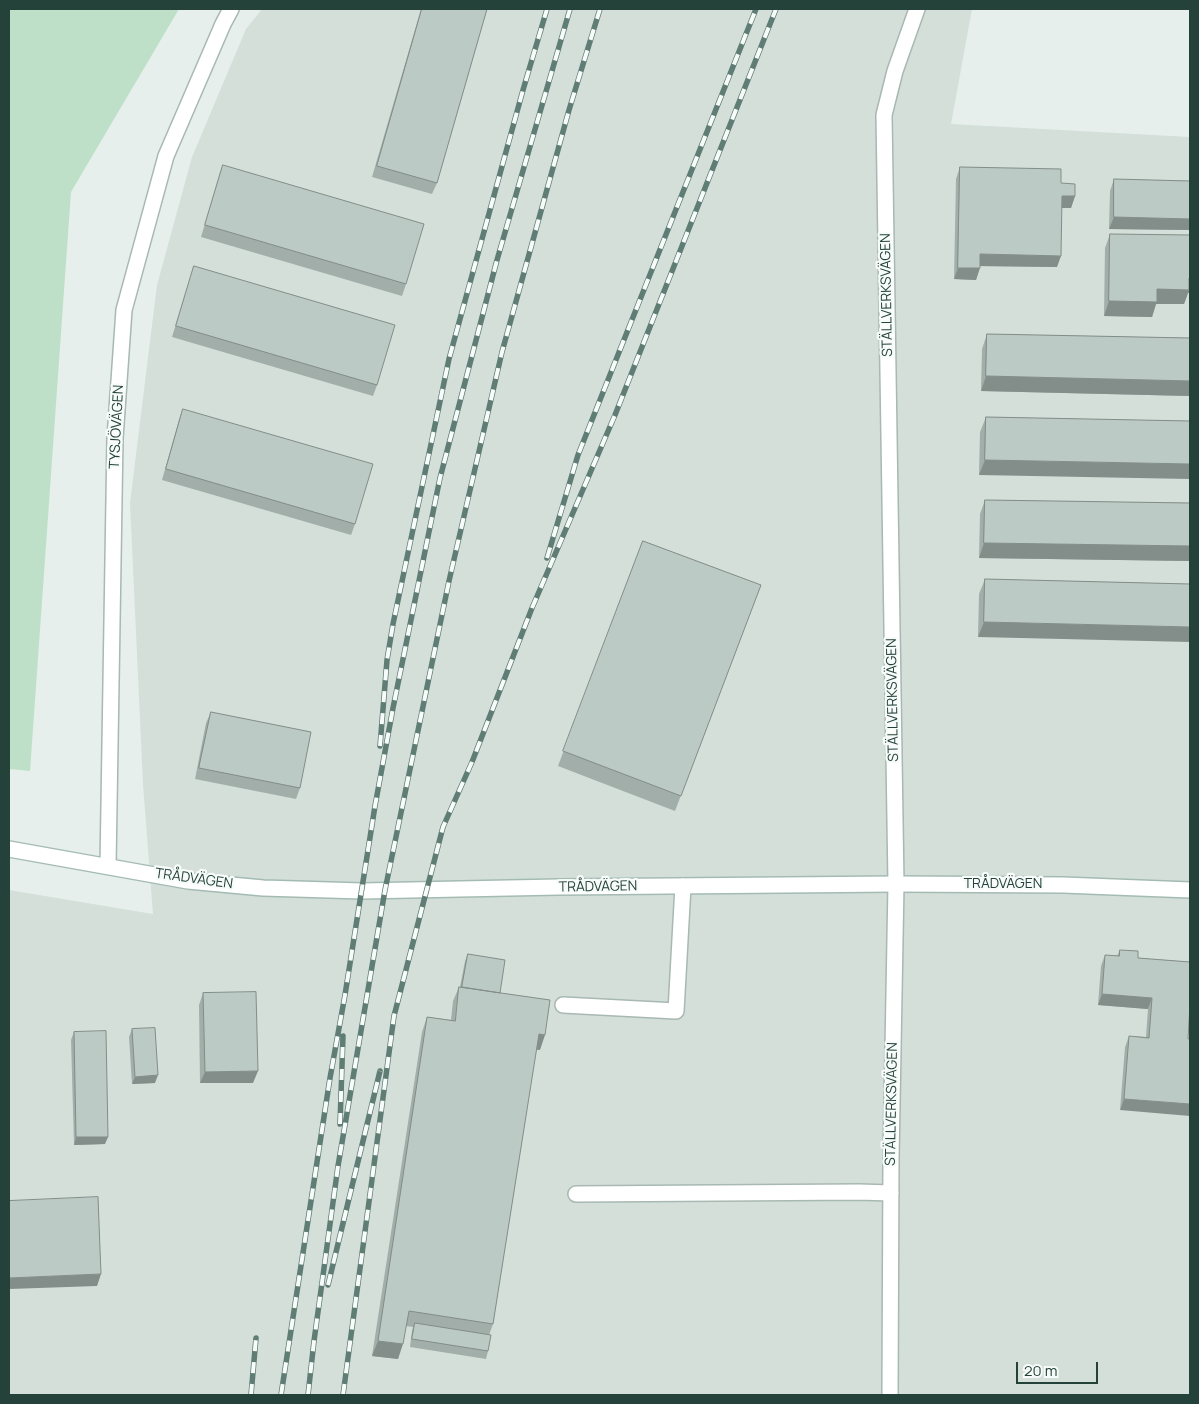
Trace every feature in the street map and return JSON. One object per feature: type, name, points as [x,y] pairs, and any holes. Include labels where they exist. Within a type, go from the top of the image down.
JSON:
[{"type":"street","name":"TYSJÖVÄGEN","points":[[108,866],[115,438],[124,310],[166,156],[231,9]]},
{"type":"street","name":"STÄLLVERKSVÄGEN","points":[[890,1395],[896,884],[884,115],[895,71],[917,9]]},
{"type":"street","name":"TRÅDVÄGEN","points":[[9,849],[188,881],[263,888],[362,891],[684,886],[1063,884],[1190,890]]},
{"type":"street","points":[[563,1005],[676,1011],[684,886]]},
{"type":"street","points":[[576,1194],[891,1193]]},
{"type":"shaded area","points":[[262,9],[972,9],[951,124],[1190,137],[1190,1395],[9,1395],[9,890],[153,914],[143,784],[130,503],[157,285],[192,157],[246,29]]},
{"type":"green space","points":[[9,9],[179,9],[71,192],[30,771],[9,769]]},
{"type":"building","points":[[422,9],[487,9],[437,183],[377,166]]},
{"type":"building","points":[[223,165],[424,224],[406,284],[205,225]]},
{"type":"building","points":[[960,167],[1061,169],[1061,183],[1075,184],[1075,196],[1062,196],[1061,256],[980,254],[980,268],[958,268]]},
{"type":"building","points":[[1114,179],[1190,181],[1190,219],[1114,217]]},
{"type":"building","points":[[1110,234],[1190,235],[1189,290],[1157,289],[1157,302],[1109,301]]},
{"type":"building","points":[[194,266],[395,325],[377,385],[176,326]]},
{"type":"building","points":[[987,334],[1190,338],[1190,381],[986,376]]},
{"type":"building","points":[[183,409],[373,464],[355,524],[166,469]]},
{"type":"building","points":[[986,417],[1190,421],[1190,464],[985,460]]},
{"type":"building","points":[[985,500],[1190,503],[1190,546],[984,543]]},
{"type":"building","points":[[643,541],[761,585],[681,796],[563,751]]},
{"type":"building","points":[[985,579],[1190,584],[1190,627],[984,622]]},
{"type":"building","points":[[211,712],[311,732],[300,788],[199,768]]},
{"type":"building","points":[[1120,950],[1138,951],[1138,958],[1190,962],[1188,1039],[1190,1039],[1190,1104],[1124,1099],[1129,1036],[1149,1038],[1152,998],[1102,994],[1105,955],[1119,956]]},
{"type":"building","points":[[468,954],[505,960],[500,993],[462,987]]},
{"type":"building","points":[[459,987],[550,1000],[545,1035],[539,1034],[493,1324],[409,1311],[403,1344],[378,1341],[427,1017],[455,1021]]},
{"type":"building","points":[[256,992],[258,1071],[205,1072],[203,993]]},
{"type":"building","points":[[155,1028],[158,1075],[135,1077],[132,1029]]},
{"type":"building","points":[[106,1031],[108,1137],[76,1137],[74,1032]]},
{"type":"building","points":[[98,1197],[101,1274],[9,1278],[9,1201]]},
{"type":"building","points":[[415,1323],[491,1335],[488,1351],[412,1339]]},
{"type":"railway","points":[[380,746],[387,660],[393,624],[449,359],[547,9]]},
{"type":"railway","points":[[281,1395],[330,1078],[375,806],[440,478],[497,260],[570,9]]},
{"type":"railway","points":[[308,1395],[338,1166],[385,890],[449,581],[502,352],[569,110],[600,9]]},
{"type":"railway","points":[[547,558],[578,455],[756,9]]},
{"type":"railway","points":[[343,1395],[394,1016],[443,827],[472,762],[532,608],[615,415],[776,9]]},
{"type":"railway","points":[[340,1124],[343,1036]]},
{"type":"railway","points":[[328,1285],[380,1071]]},
{"type":"railway","points":[[251,1395],[256,1338]]}]
